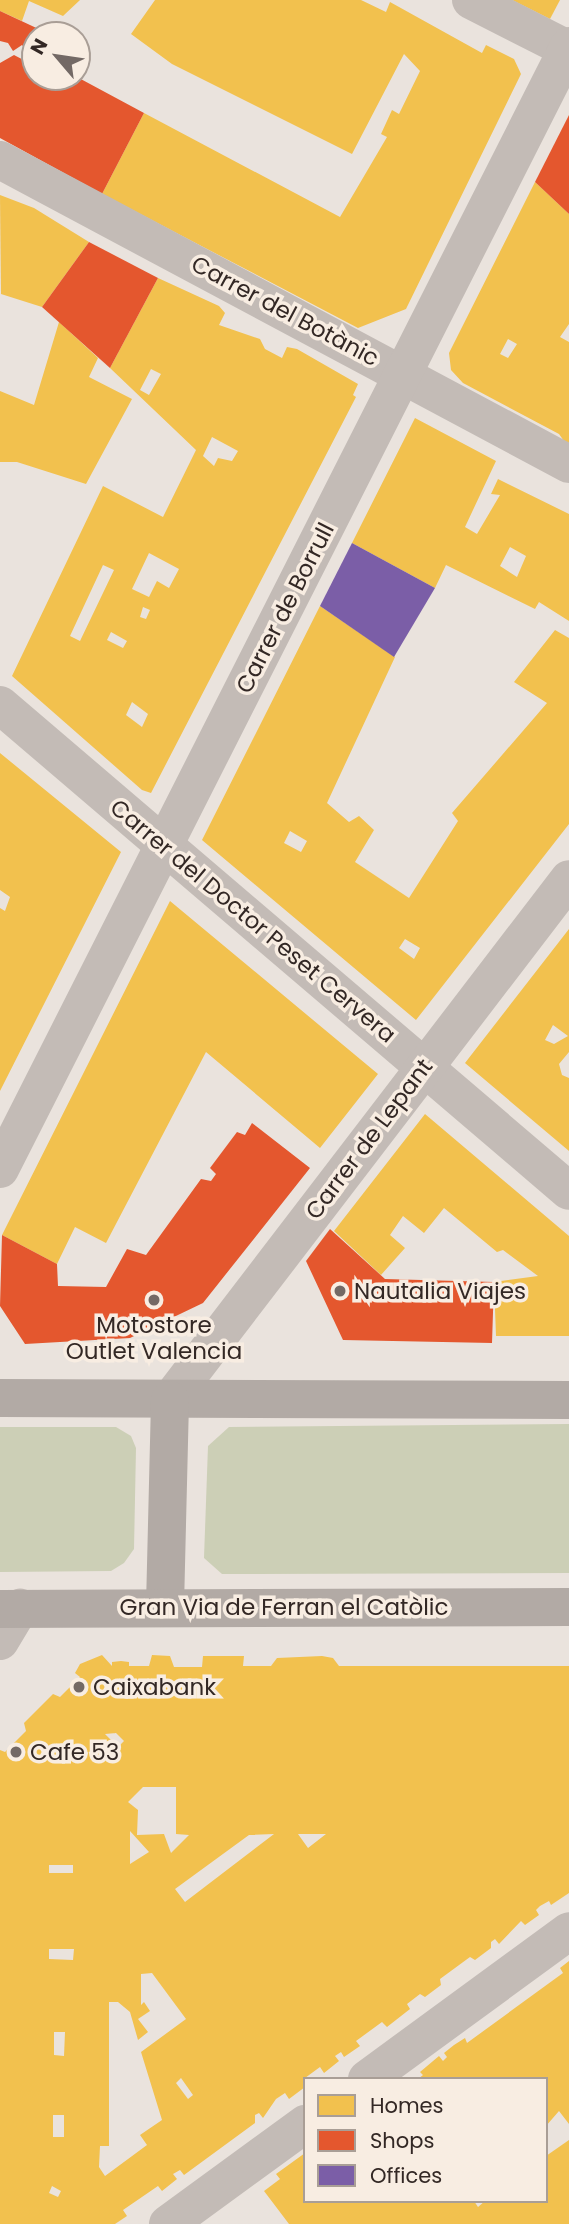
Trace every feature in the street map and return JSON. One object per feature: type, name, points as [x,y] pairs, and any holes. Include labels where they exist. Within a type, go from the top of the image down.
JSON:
[{"type":"main road","points":[[0,1398],[569,1399]]},
{"type":"main road","points":[[165,1606],[170,1400]]},
{"type":"main road","name":"Gran Via de Ferran el Catòlic","points":[[10,1609],[165,1606],[569,1606]]},
{"type":"street","points":[[471,0],[569,48]]},
{"type":"street","name":"Carrer de Borrull","points":[[0,1169],[569,48]]},
{"type":"street","name":"Carrer del Botànic","points":[[0,160],[569,464]]},
{"type":"street","name":"Carrer del Doctor Peset Cervera","points":[[0,705],[569,1191]]},
{"type":"street","name":"Carrer de Lepant","points":[[170,1400],[569,879]]},
{"type":"street","points":[[0,1641],[10,1609]]},
{"type":"street","points":[[370,2077],[569,1931]]},
{"type":"street","points":[[168,2224],[303,2125]]},
{"type":"green space","points":[[569,1424],[569,1573],[222,1574],[204,1558],[208,1446],[229,1427]]},
{"type":"green space","points":[[0,1427],[116,1427],[131,1436],[136,1448],[134,1549],[124,1563],[111,1571],[0,1572]]},
{"type":"building: Homes","points":[[0,0],[80,0],[63,16],[29,1],[22,21],[0,11]]},
{"type":"building: Homes","points":[[155,0],[361,0],[386,12],[390,2],[482,53],[486,45],[514,59],[521,74],[406,309],[358,328],[102,194],[144,113],[340,217],[387,137],[381,134],[392,110],[399,114],[420,71],[404,54],[352,154],[172,64],[131,34]]},
{"type":"building: Homes","points":[[512,0],[560,0],[550,19]]},
{"type":"building: Homes","points":[[535,182],[569,214],[569,324],[560,337],[569,342],[569,448],[559,434],[463,383],[451,370],[449,353]],"holes":[[[508,339],[517,344],[508,358],[500,354]]]},
{"type":"building: Homes","points":[[0,195],[34,208],[89,242],[42,307],[1,294]]},
{"type":"building: Homes","points":[[158,278],[219,306],[225,313],[219,325],[260,339],[265,349],[282,358],[287,347],[297,349],[358,384],[353,395],[356,397],[151,793],[142,790],[12,676],[103,486],[163,517],[196,450],[110,368]],"holes":[[[151,369],[161,374],[149,395],[140,390]],[[212,437],[238,451],[232,461],[218,458],[214,466],[203,456]],[[149,553],[179,569],[169,588],[157,581],[149,597],[132,589]],[[103,565],[114,570],[80,641],[70,636]],[[143,607],[150,610],[146,619],[140,617]],[[111,632],[127,641],[123,648],[107,640]],[[132,702],[148,714],[142,727],[126,715]]]},
{"type":"building: Homes","points":[[59,322],[98,358],[89,377],[132,399],[86,484],[17,462],[0,462],[0,391],[34,405]]},
{"type":"building: Homes","points":[[415,418],[496,461],[465,527],[477,534],[500,495],[491,494],[498,479],[569,514],[569,621],[539,602],[535,609],[446,565],[435,588],[352,543]],"holes":[[[510,547],[526,556],[517,577],[500,566]]]},
{"type":"building: Homes","points":[[320,606],[395,657],[327,803],[349,822],[359,816],[374,830],[355,862],[409,898],[458,821],[452,813],[547,703],[514,682],[555,630],[569,638],[569,824],[416,1020],[202,840]],"holes":[[[290,831],[307,841],[301,852],[284,843]],[[405,939],[420,948],[414,959],[399,948]]]},
{"type":"building: Homes","points":[[0,753],[121,852],[0,1091],[0,908],[5,911],[10,897],[0,890]]},
{"type":"building: Homes","points":[[170,901],[378,1074],[320,1148],[206,1052],[106,1243],[75,1227],[57,1264],[2,1235]]},
{"type":"building: Homes","points":[[569,929],[569,1052],[559,1064],[562,1075],[569,1078],[569,1151],[465,1063]],"holes":[[[553,1025],[568,1036],[554,1044],[545,1040]]]},
{"type":"building: Homes","points":[[425,1114],[569,1236],[569,1336],[496,1336],[494,1282],[538,1276],[503,1250],[497,1252],[444,1208],[424,1233],[403,1216],[390,1235],[405,1248],[381,1275],[334,1231]]},
{"type":"building: Homes","points":[[102,1655],[112,1666],[112,1662],[121,1661],[129,1662],[129,1666],[149,1666],[152,1655],[170,1656],[174,1667],[202,1667],[203,1656],[244,1656],[243,1666],[271,1666],[277,1658],[322,1656],[333,1658],[339,1666],[569,1666],[569,1893],[551,1905],[549,1901],[540,1906],[536,1910],[539,1915],[525,1925],[521,1921],[499,1944],[495,1939],[491,1942],[491,1948],[475,1960],[470,1957],[440,1979],[441,1985],[425,1997],[420,1994],[407,2004],[410,2009],[387,2027],[382,2022],[356,2041],[360,2046],[344,2057],[341,2052],[335,2056],[339,2061],[324,2073],[320,2067],[303,2077],[303,2088],[289,2099],[285,2093],[276,2099],[263,2118],[259,2113],[255,2115],[255,2123],[184,2175],[180,2170],[173,2174],[177,2179],[162,2191],[158,2186],[123,2210],[127,2216],[115,2224],[0,2224],[0,1750],[5,1752],[26,1731],[24,1723],[53,1694],[60,1697],[80,1677],[75,1673],[80,1664]],"holes":[[[116,1733],[124,1741],[118,1747],[105,1734]],[[143,1787],[176,1787],[176,1834],[189,1835],[171,1853],[164,1834],[137,1835],[138,1810],[128,1802]],[[130,1831],[149,1852],[130,1864]],[[274,1834],[185,1902],[175,1889],[249,1835]],[[298,1834],[326,1834],[308,1848]],[[49,1865],[73,1865],[73,1873],[49,1873]],[[49,1949],[74,1949],[73,1960],[49,1959]],[[152,1973],[186,2019],[141,2052],[162,2120],[140,2135],[147,2145],[105,2176],[99,2167],[100,2146],[109,2146],[109,2002],[118,2002],[130,2012],[138,2040],[148,2032],[138,2019],[150,2011],[144,2002],[141,2005],[141,1974]],[[54,2032],[65,2032],[64,2056],[54,2055]],[[181,2078],[193,2095],[188,2099],[176,2083]],[[53,2115],[64,2115],[64,2137],[53,2137]],[[52,2186],[61,2191],[58,2197],[49,2193]]]},
{"type":"building: Homes","points":[[569,1961],[569,2124],[559,2111],[548,2124],[548,2077],[420,2077],[423,2075],[420,2072],[439,2056],[443,2061],[447,2057],[444,2053],[454,2045],[465,2038],[467,2043],[563,1973],[560,1968]]},
{"type":"building: Homes","points":[[569,2140],[569,2224],[289,2224],[264,2191],[280,2179],[276,2174],[303,2154],[303,2203],[475,2203],[478,2207],[483,2203],[548,2203],[548,2155]]},
{"type":"building: Shops","points":[[0,11],[21,21],[21,46],[13,51],[8,43],[0,41]]},
{"type":"building: Shops","points":[[14,55],[21,59],[21,91],[91,91],[91,85],[144,113],[102,194],[0,138],[0,63]]},
{"type":"building: Shops","points":[[569,115],[569,214],[535,182]]},
{"type":"building: Shops","points":[[89,242],[158,278],[110,368],[42,307]]},
{"type":"building: Shops","points":[[252,1123],[310,1168],[203,1303],[130,1338],[25,1344],[0,1306],[2,1235],[57,1264],[58,1286],[106,1287],[127,1249],[146,1255],[201,1179],[211,1181],[216,1174],[210,1168],[237,1132],[245,1135]]},
{"type":"building: Shops","points":[[330,1229],[385,1279],[494,1282],[492,1343],[343,1340],[306,1261]]},
{"type":"building: Offices","points":[[352,543],[435,588],[394,657],[320,606]]},
{"type":"place","name":"Nautalia Viajes","points":[[340,1291]]},
{"type":"place","name":"Motostore Outlet Valencia","points":[[154,1300]]},
{"type":"place","name":"Caixabank","points":[[79,1687]]},
{"type":"place","name":"Cafe 53","points":[[16,1752]]}]
